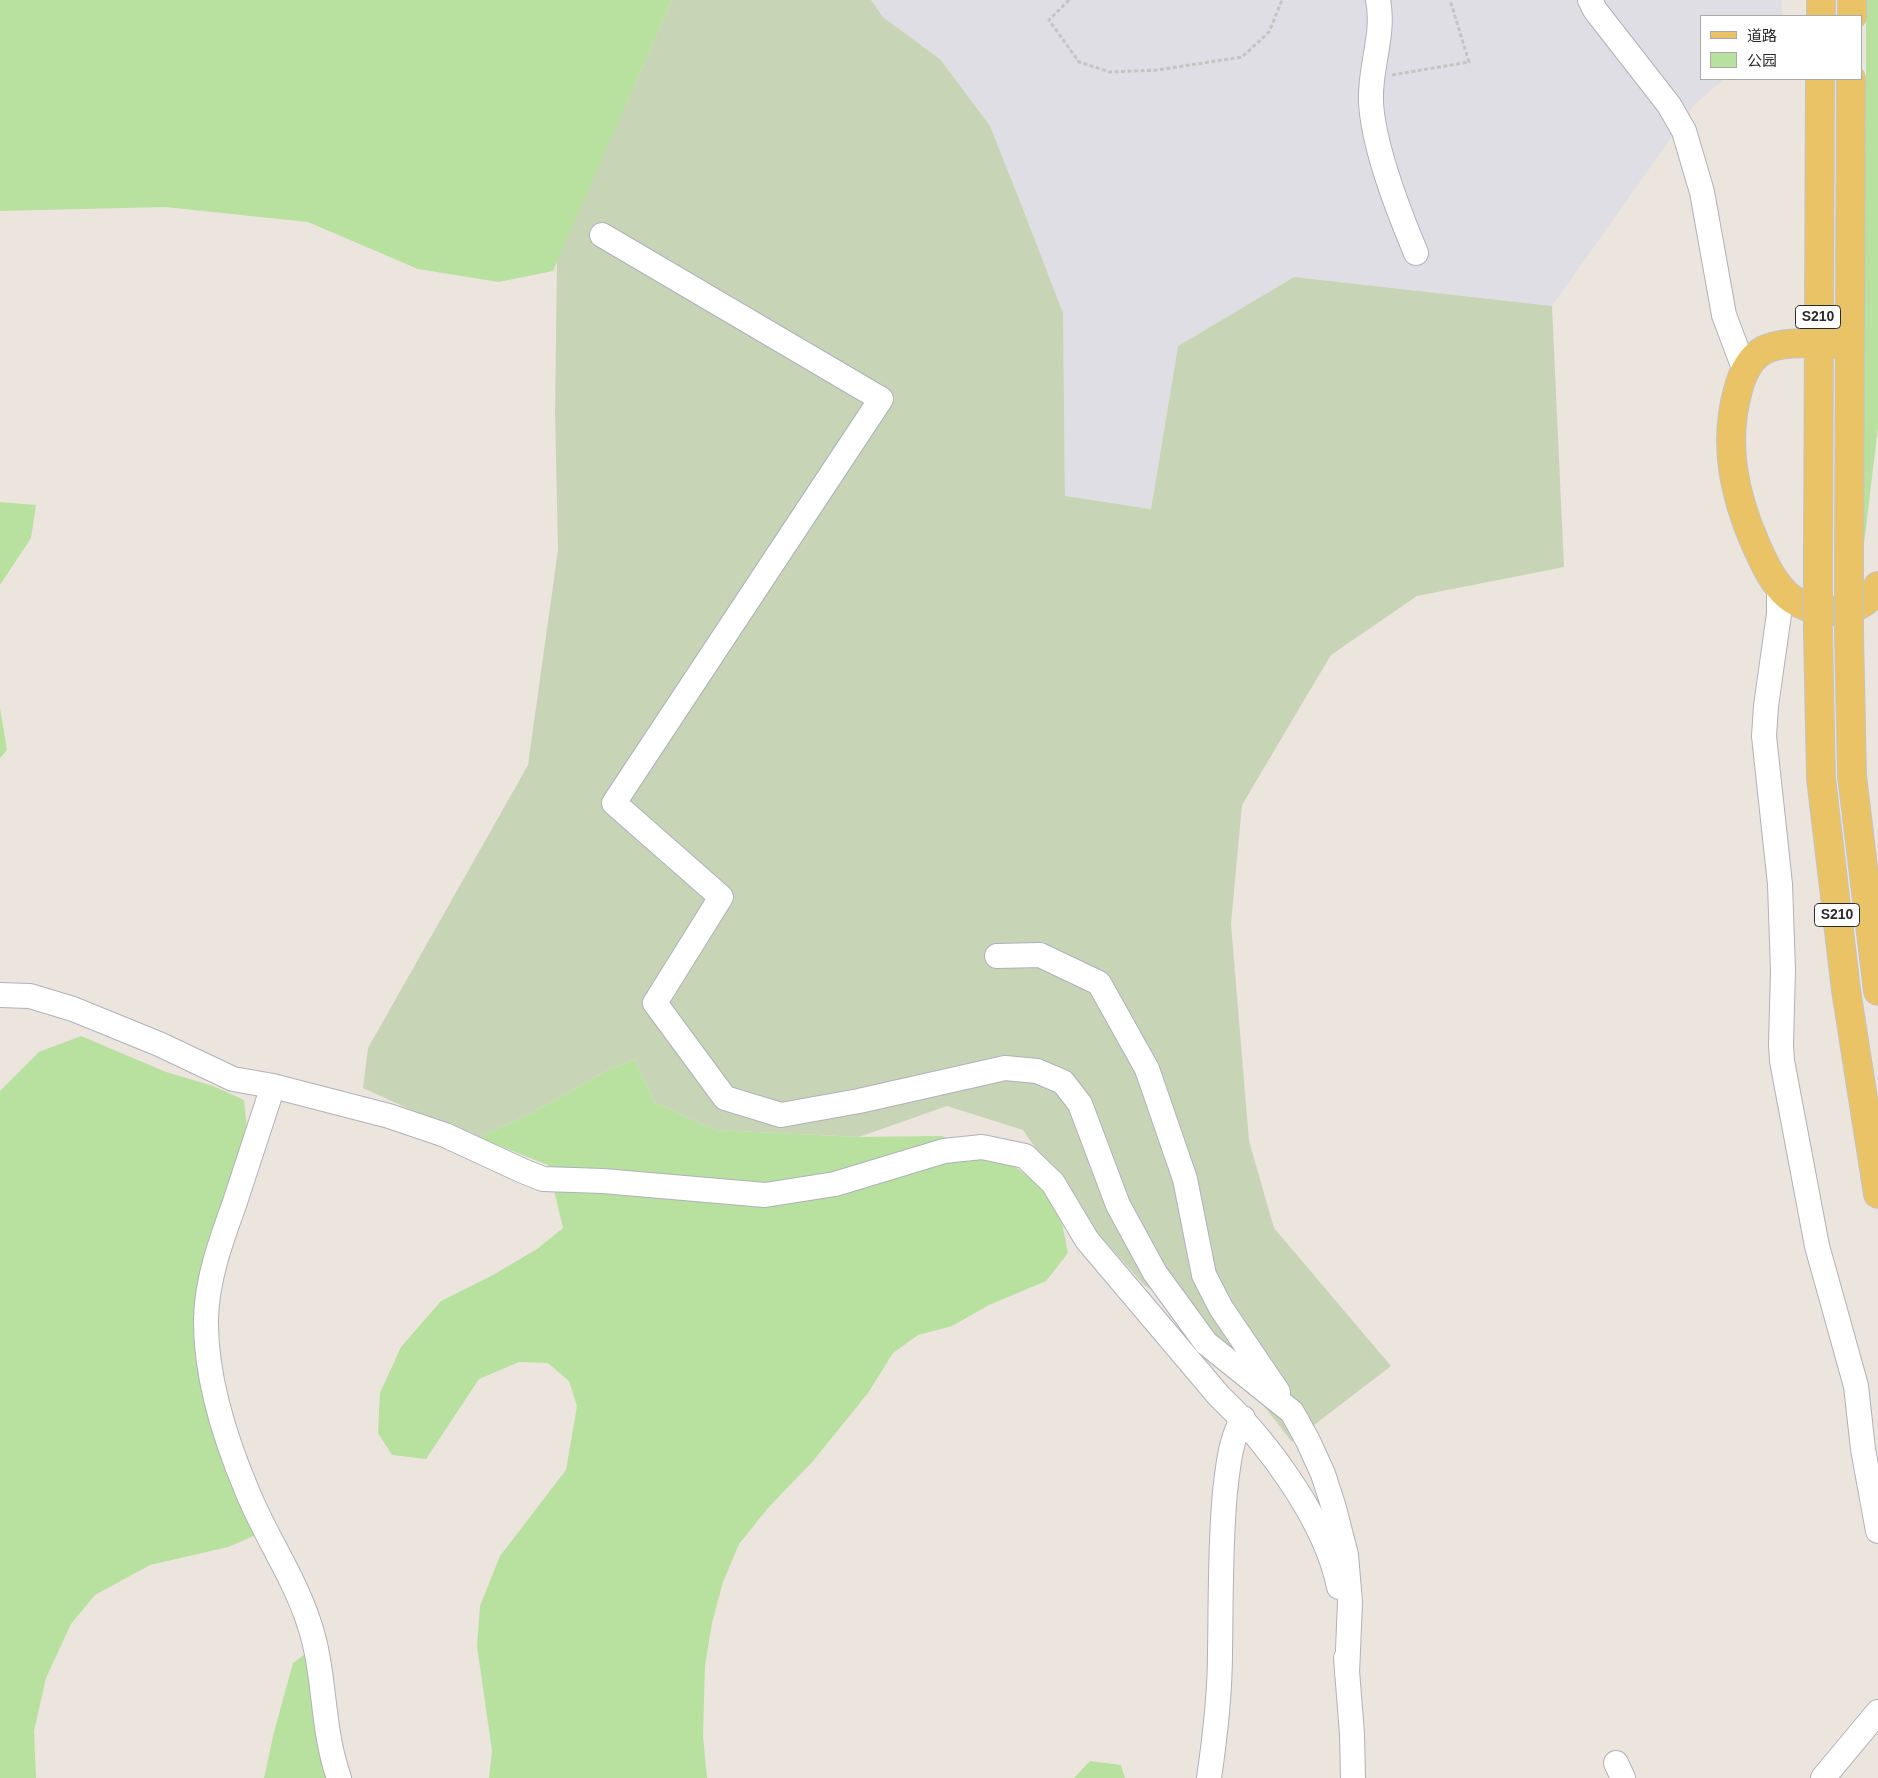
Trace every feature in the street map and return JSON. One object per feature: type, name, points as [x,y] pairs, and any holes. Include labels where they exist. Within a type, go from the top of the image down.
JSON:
[{"type":"main road","points":[[1821,0],[1821,15]]},
{"type":"main road","points":[[1852,0],[1852,15]]},
{"type":"main road","name":"S210","points":[[1820,80],[1818,633],[1821,778],[1846,990],[1878,1194]]},
{"type":"main road","name":"S210","points":[[1851,80],[1849,552],[1852,776],[1878,991]]},
{"type":"main road","points":[[1850,345],[1780,346],[1764,350],[1756,356],[1745,371],[1740,383],[1732,417],[1730,449],[1737,496],[1747,525],[1764,562],[1779,587],[1787,595],[1805,606],[1826,611],[1840,611],[1864,603],[1871,597],[1878,586]]},
{"type":"street","points":[[1378,0],[1380,30],[1372,79],[1371,102],[1378,142],[1392,188],[1416,253]]},
{"type":"street","points":[[1590,0],[1595,10],[1669,104],[1684,131],[1702,192],[1724,315],[1745,371]]},
{"type":"street","points":[[602,235],[881,399],[614,803],[721,897],[655,1003],[725,1098],[781,1115],[859,1101],[1005,1068],[1037,1071],[1063,1082],[1080,1104],[1118,1205],[1155,1273],[1206,1343],[1292,1412]]},
{"type":"street","points":[[1779,587],[1779,614],[1766,706],[1764,736],[1780,884],[1783,970],[1782,1061],[1817,1246],[1856,1386],[1863,1449],[1878,1531]]},
{"type":"street","points":[[997,956],[1040,954],[1099,983],[1146,1069],[1184,1179],[1204,1275],[1221,1308],[1292,1412],[1323,1474],[1346,1555],[1350,1602],[1347,1674]]},
{"type":"street","points":[[0,995],[30,996],[73,1009],[159,1044],[233,1079],[273,1086],[389,1116],[445,1135],[523,1171],[544,1178],[765,1195],[835,1184],[944,1151],[982,1147],[1024,1156],[1053,1182],[1087,1240],[1219,1396],[1242,1418],[1296,1490],[1309,1513],[1332,1562],[1341,1597],[1352,1734],[1353,1778]]},
{"type":"street","points":[[273,1086],[215,1265],[206,1316],[206,1344],[230,1449],[248,1494],[297,1592],[310,1624],[318,1659],[329,1743],[339,1778]]},
{"type":"street","points":[[1209,1778],[1220,1655],[1223,1510],[1230,1456],[1242,1418]]},
{"type":"street","points":[[1823,1778],[1878,1712]]},
{"type":"path","points":[[1069,0],[1049,20],[1079,62],[1110,72],[1157,70],[1242,57],[1269,32],[1282,0]]},
{"type":"path","points":[[1372,79],[1469,62],[1450,0]]},
{"type":"shaded area","points":[[871,0],[1781,0],[1783,15],[1700,15],[1700,80],[1723,80],[1695,104],[1552,306],[1294,277],[1178,346],[1151,509],[1065,496],[1063,313],[990,126],[941,60],[883,17]]},
{"type":"green space","points":[[0,0],[672,0],[553,271],[499,282],[418,269],[308,222],[165,207],[0,211]]},
{"type":"green space","points":[[672,0],[871,0],[883,17],[941,60],[990,126],[1063,313],[1065,496],[1151,509],[1178,346],[1294,277],[1552,306],[1564,567],[1417,596],[1331,655],[1242,805],[1231,924],[1249,1141],[1274,1228],[1391,1366],[1292,1442],[1194,1316],[1144,1285],[1080,1213],[1023,1130],[947,1106],[859,1137],[715,1130],[654,1102],[635,1059],[606,1071],[532,1113],[475,1139],[363,1088],[368,1048],[528,765],[558,550],[555,412],[557,261]]},
{"type":"green space","points":[[1866,0],[1878,0],[1878,427],[1860,577],[1866,93]]},
{"type":"green space","points":[[0,502],[36,505],[31,538],[0,585]]},
{"type":"green space","points":[[0,708],[7,750],[0,758]]},
{"type":"green space","points":[[81,1036],[166,1072],[213,1086],[244,1100],[248,1137],[203,1325],[256,1535],[228,1547],[150,1565],[95,1595],[71,1624],[46,1678],[34,1731],[36,1778],[0,1778],[0,1091],[39,1052]]},
{"type":"green space","points":[[635,1059],[654,1102],[715,1130],[859,1137],[942,1136],[1005,1160],[1043,1186],[1061,1219],[1068,1253],[1046,1281],[989,1305],[952,1326],[918,1335],[893,1353],[868,1393],[813,1461],[768,1508],[739,1544],[723,1582],[712,1623],[705,1666],[703,1736],[707,1778],[489,1778],[492,1751],[477,1646],[480,1606],[500,1556],[566,1470],[577,1406],[569,1381],[548,1363],[519,1362],[479,1379],[426,1459],[392,1455],[378,1433],[380,1393],[401,1347],[441,1301],[493,1275],[537,1249],[563,1228],[548,1165],[497,1145],[475,1139],[532,1113],[606,1071]]},
{"type":"green space","points":[[305,1654],[309,1662],[328,1778],[264,1778],[274,1732],[293,1663]]},
{"type":"green space","points":[[1090,1761],[1121,1765],[1125,1778],[1074,1778]]}]
